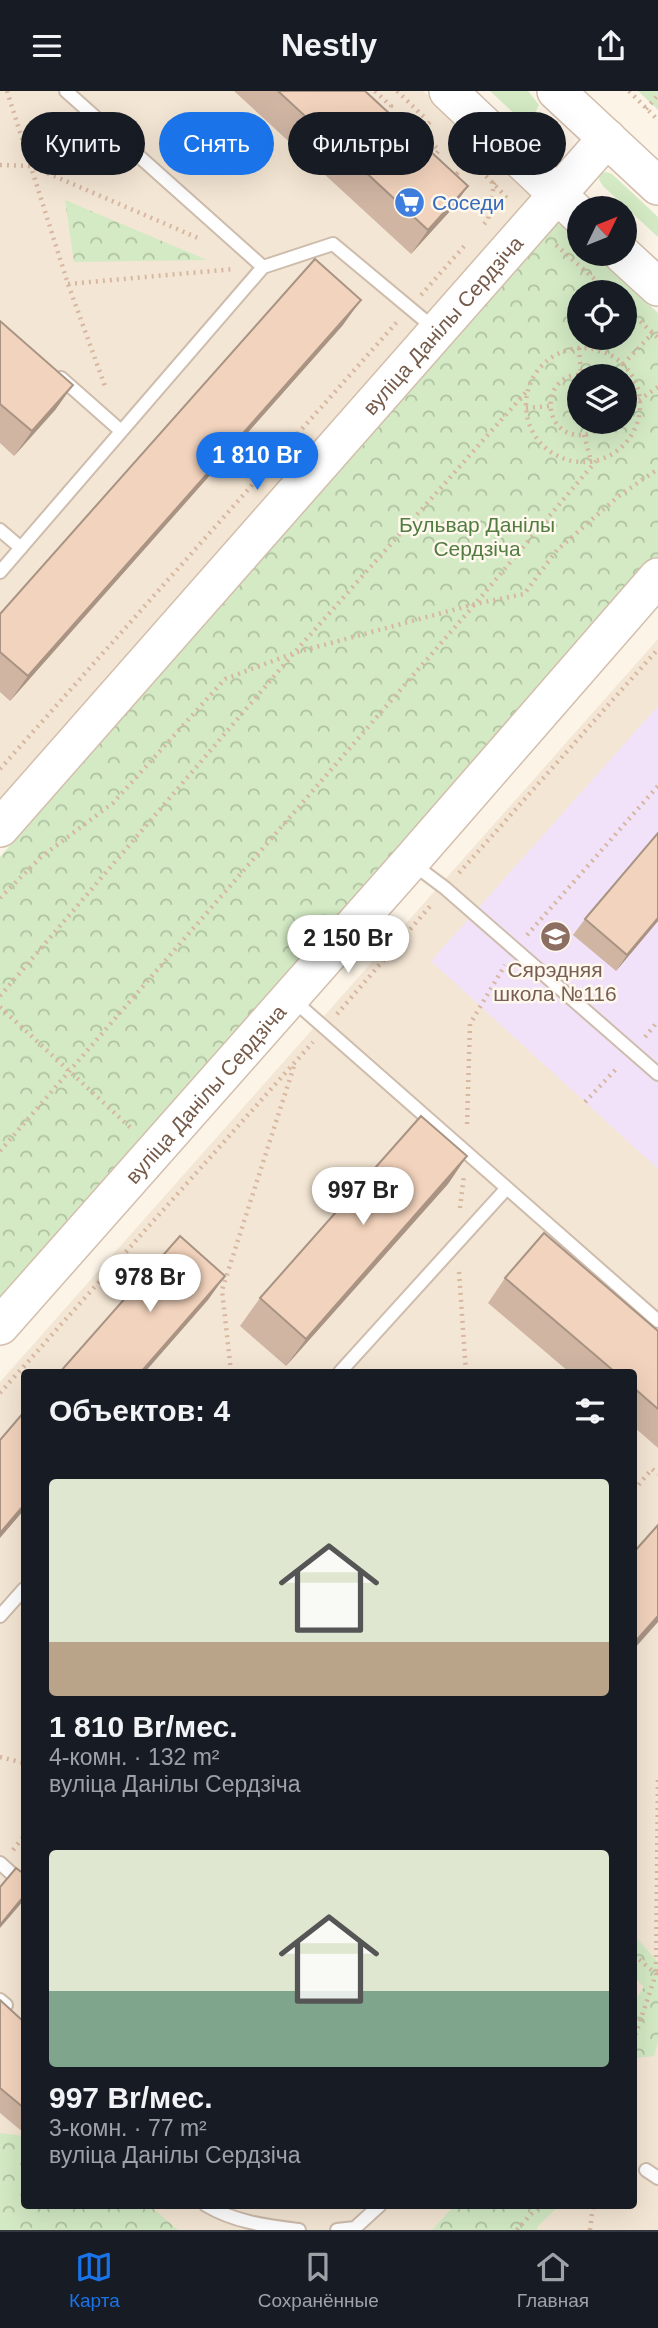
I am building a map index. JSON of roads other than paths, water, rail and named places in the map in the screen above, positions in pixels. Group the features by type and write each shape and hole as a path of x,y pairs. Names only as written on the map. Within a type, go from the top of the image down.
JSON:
{"street":[{"path":"556,91 658,186"},
{"path":"438,106 567,204"},
{"name":"вуліца Данілы Сердзіча","path":"573,196 607,138"},
{"name":"вуліца Данілы Сердзіча","path":"0,828 437,331 567,206"},
{"path":"635,266 658,287"},
{"name":"вуліца Данілы Сердзіча","path":"0,1326 656,584"}],"lane":[{"path":"66,91 263,267"},
{"path":"0,572 263,267 333,244 437,331"},
{"path":"50,369 121,431"},
{"path":"0,530 21,548"},
{"path":"410,862 445,888 658,1074"},
{"path":"289,997 658,1321"},
{"path":"343,1369 506,1189"},
{"path":"0,1616 21,1592"},
{"path":"0,1864 21,1882"},
{"path":"646,2170 658,2178"},
{"path":"212,2209 260,2225 299,2230"},
{"path":"355,2228 365,2209"},
{"path":"337,2230 355,2228 376,2209"}],"place":[{"name":"Соседи","path":"409,202"},
{"name":"Сярэдняя школа №116","path":"555,937"}],"park label":[{"name":"Бульвар Данілы Сердзіча","path":"477,536"}]}
